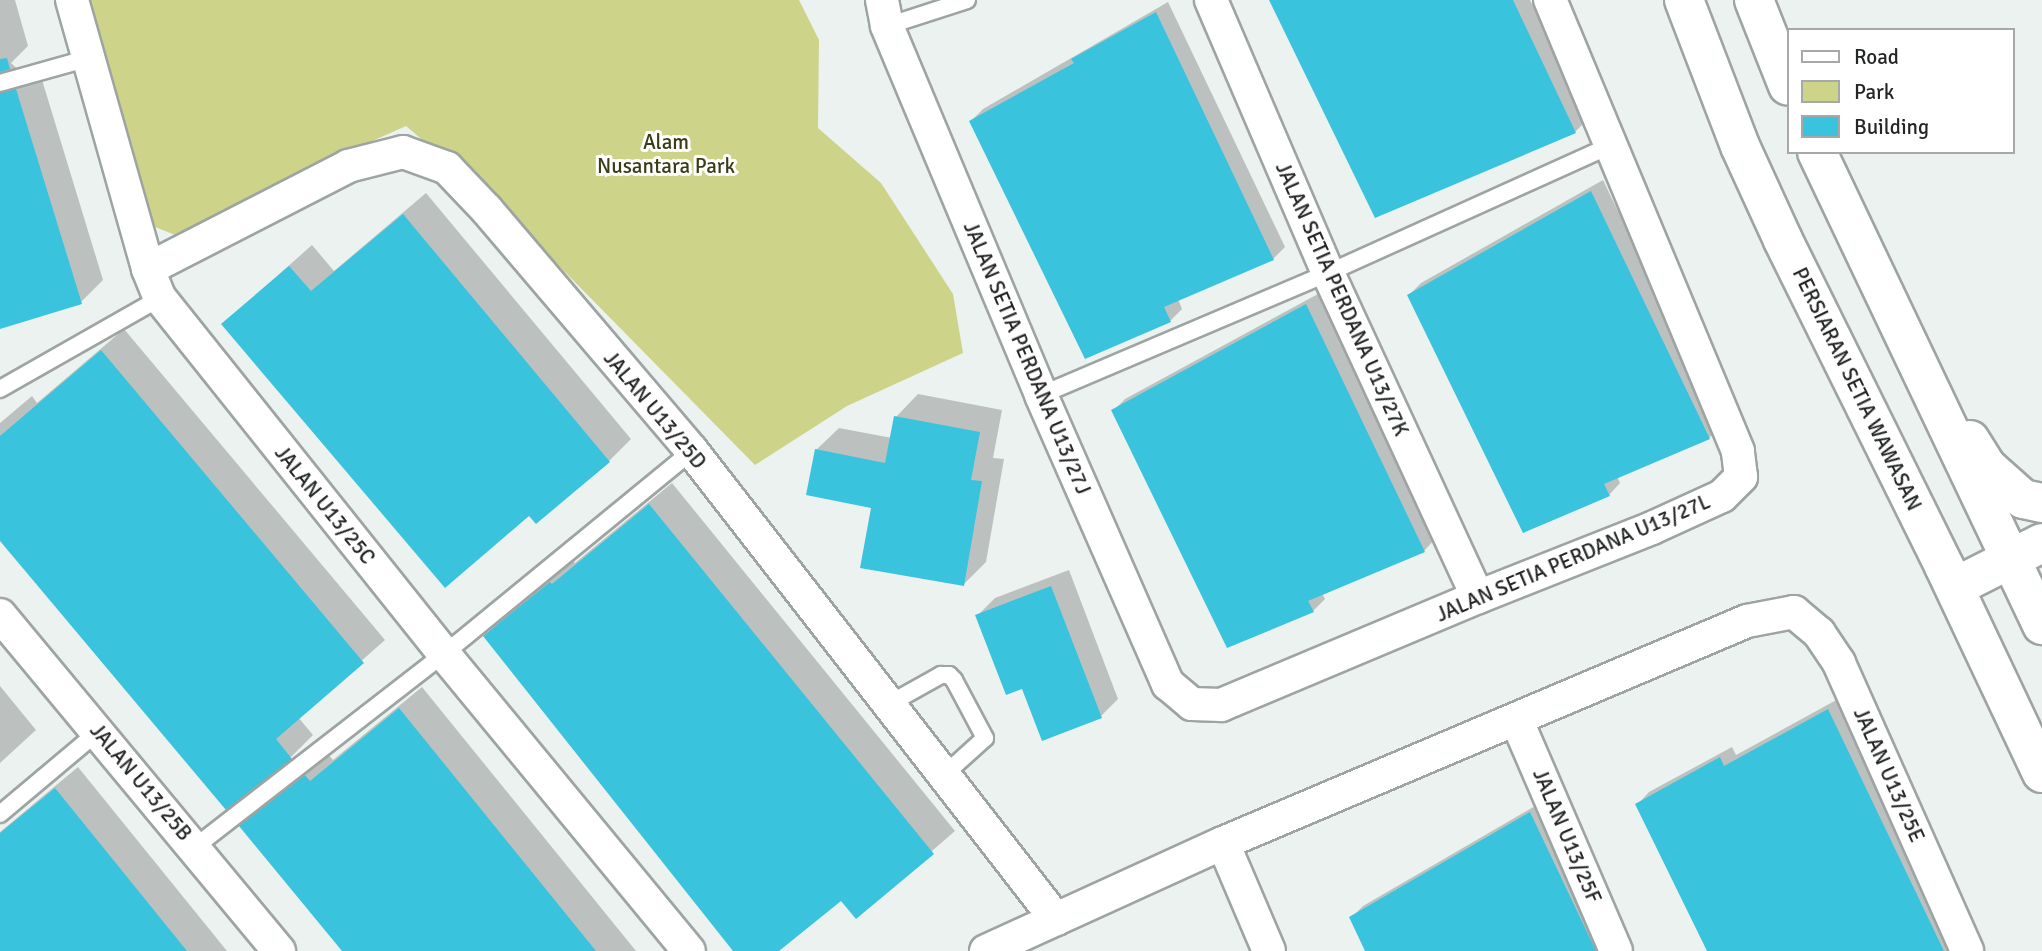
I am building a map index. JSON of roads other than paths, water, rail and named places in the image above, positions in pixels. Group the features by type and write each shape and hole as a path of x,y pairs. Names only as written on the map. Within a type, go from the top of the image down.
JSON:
{"street":[{"name":"JALAN U13/25C","path":"72,0 154,284 443,654 689,951"},
{"name":"JALAN SETIA PERDANA U13/27K","path":"1211,0 1328,272 1478,597"},
{"name":"JALAN SETIA PERDANA U13/27L","path":"1192,704 1221,705 1478,597 1652,528 1722,496 1741,477 1738,451 1550,0"},
{"name":"PERSIARAN SETIA WAWASAN","path":"1684,0 1740,146 1783,240 1955,587 2042,773"},
{"path":"1754,0 1786,81"},
{"name":"JALAN SETIA PERDANA U13/27J","path":"884,13 1041,395 1168,684 1192,704"},
{"name":"JALAN U13/25D","path":"154,284 348,166 403,152 447,168 487,210 691,451 1056,919"},
{"path":"1818,154 1911,347 2026,551 2038,610 1975,631"},
{"path":"1911,347 1987,467 2023,499 2042,503"},
{"path":"1955,587 2026,551"},
{"name":"JALAN U13/25E","path":"1517,721 1747,621 1794,612 1819,633 1839,663 1967,951"},
{"name":"JALAN U13/25B","path":"0,615 279,951"},
{"path":"986,951 1223,843 1517,721"},
{"name":"JALAN U13/25F","path":"1517,721 1616,951"},
{"path":"1223,843 1269,951"}],"lane":[{"path":"884,13 967,0"},
{"path":"0,83 89,58"},
{"path":"1041,395 1328,272 1611,145"},
{"path":"0,389 154,284"},
{"path":"195,847 443,654 691,451"},
{"path":"889,704 941,675 949,675 954,680 985,738 944,775"},
{"path":"0,814 99,731"}],"park label":[{"name":"Alam Nusantara Park","path":"666,154"}]}
